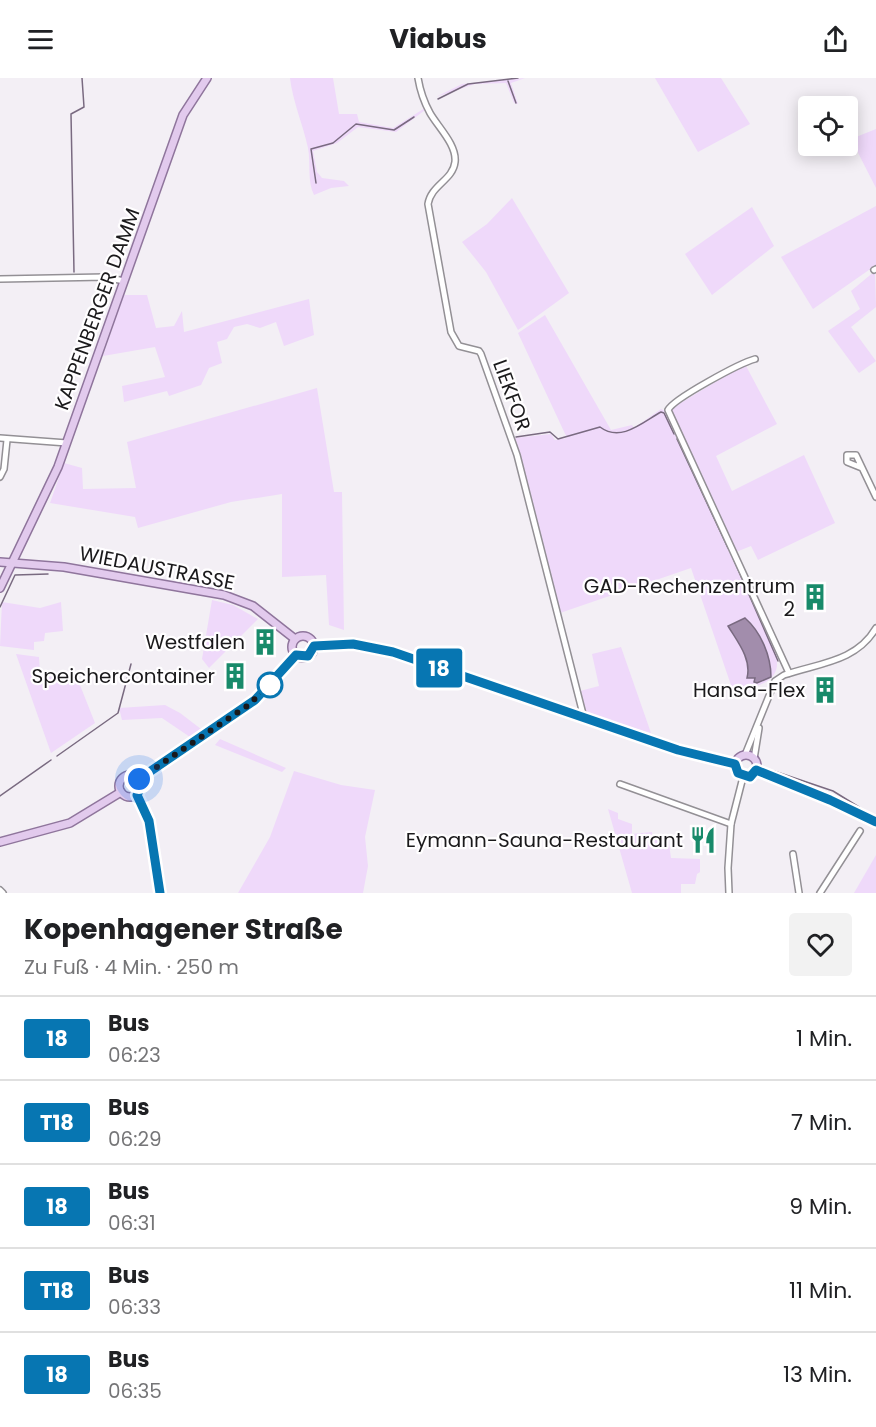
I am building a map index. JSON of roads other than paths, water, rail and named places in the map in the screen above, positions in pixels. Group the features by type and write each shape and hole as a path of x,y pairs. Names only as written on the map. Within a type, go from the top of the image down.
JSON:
{"main road":[{"name":"KAPPENBERGER DAMM","path":"11,563 48,491 67,443 183,115 207,78"},
{"name":"WIEDAUSTRASSE","path":"0,562 64,567 224,595 267,615 295,639"},
{"path":"0,588 11,563"},
{"path":"296,655 292,646 295,639 307,636 314,646"},
{"path":"314,646 353,644 393,652 700,757 735,764"},
{"path":"296,655 308,656 314,646"},
{"path":"139,779 255,700 296,655"},
{"path":"735,764 745,755 754,759 756,770"},
{"path":"735,764 738,773 743,777 750,777 756,770"},
{"path":"756,770 830,800 876,822"},
{"path":"132,775 139,779 141,787 137,795 130,797 122,792 120,785 123,778 132,775"},
{"path":"0,842 70,823 122,792"}],"street":[{"name":"LIEKFOR","path":"418,78 429,112 454,153 455,163 451,172 433,190 428,204 451,332 459,346 481,354 512,438 584,718"},
{"path":"0,279 105,277 124,281"},
{"path":"755,359 711,380 675,402 668,410 789,673"},
{"path":"0,438 67,443"},
{"path":"0,477 4,469 7,440"},
{"path":"862,468 876,497"},
{"path":"745,755 759,726 772,686 778,678 851,655 865,643 876,628"},
{"path":"754,759 759,726"},
{"path":"729,893 732,824 743,777"},
{"path":"620,784 732,824"},
{"path":"137,795 149,821 160,893"},
{"path":"820,893 860,831"},
{"path":"793,854 799,893"}],"waterway":[{"path":"74,272 71,114 84,107 82,78"},
{"path":"438,99 468,84 518,78"},
{"path":"508,81 516,103"},
{"path":"316,183 311,149 333,143 356,124 394,130 414,117"},
{"path":"516,437 550,432 558,439 600,427 616,433 624,432 661,412 664,413 674,434"},
{"path":"677,439 728,548"},
{"path":"733,558 778,661"},
{"path":"0,607 15,575 48,574"},
{"path":"57,756 118,713 131,664"},
{"path":"0,796 51,760"},
{"path":"774,771 833,791 859,807"}],"place":[{"name":"GAD-Rechenzentrum 2","path":"815,597"},
{"name":"Westfalen","path":"265,642"},
{"name":"Speichercontainer","path":"235,676"},
{"name":"Hansa-Flex","path":"825,690"},
{"name":"Eymann-Sauna-Restaurant","path":"703,840"}]}
